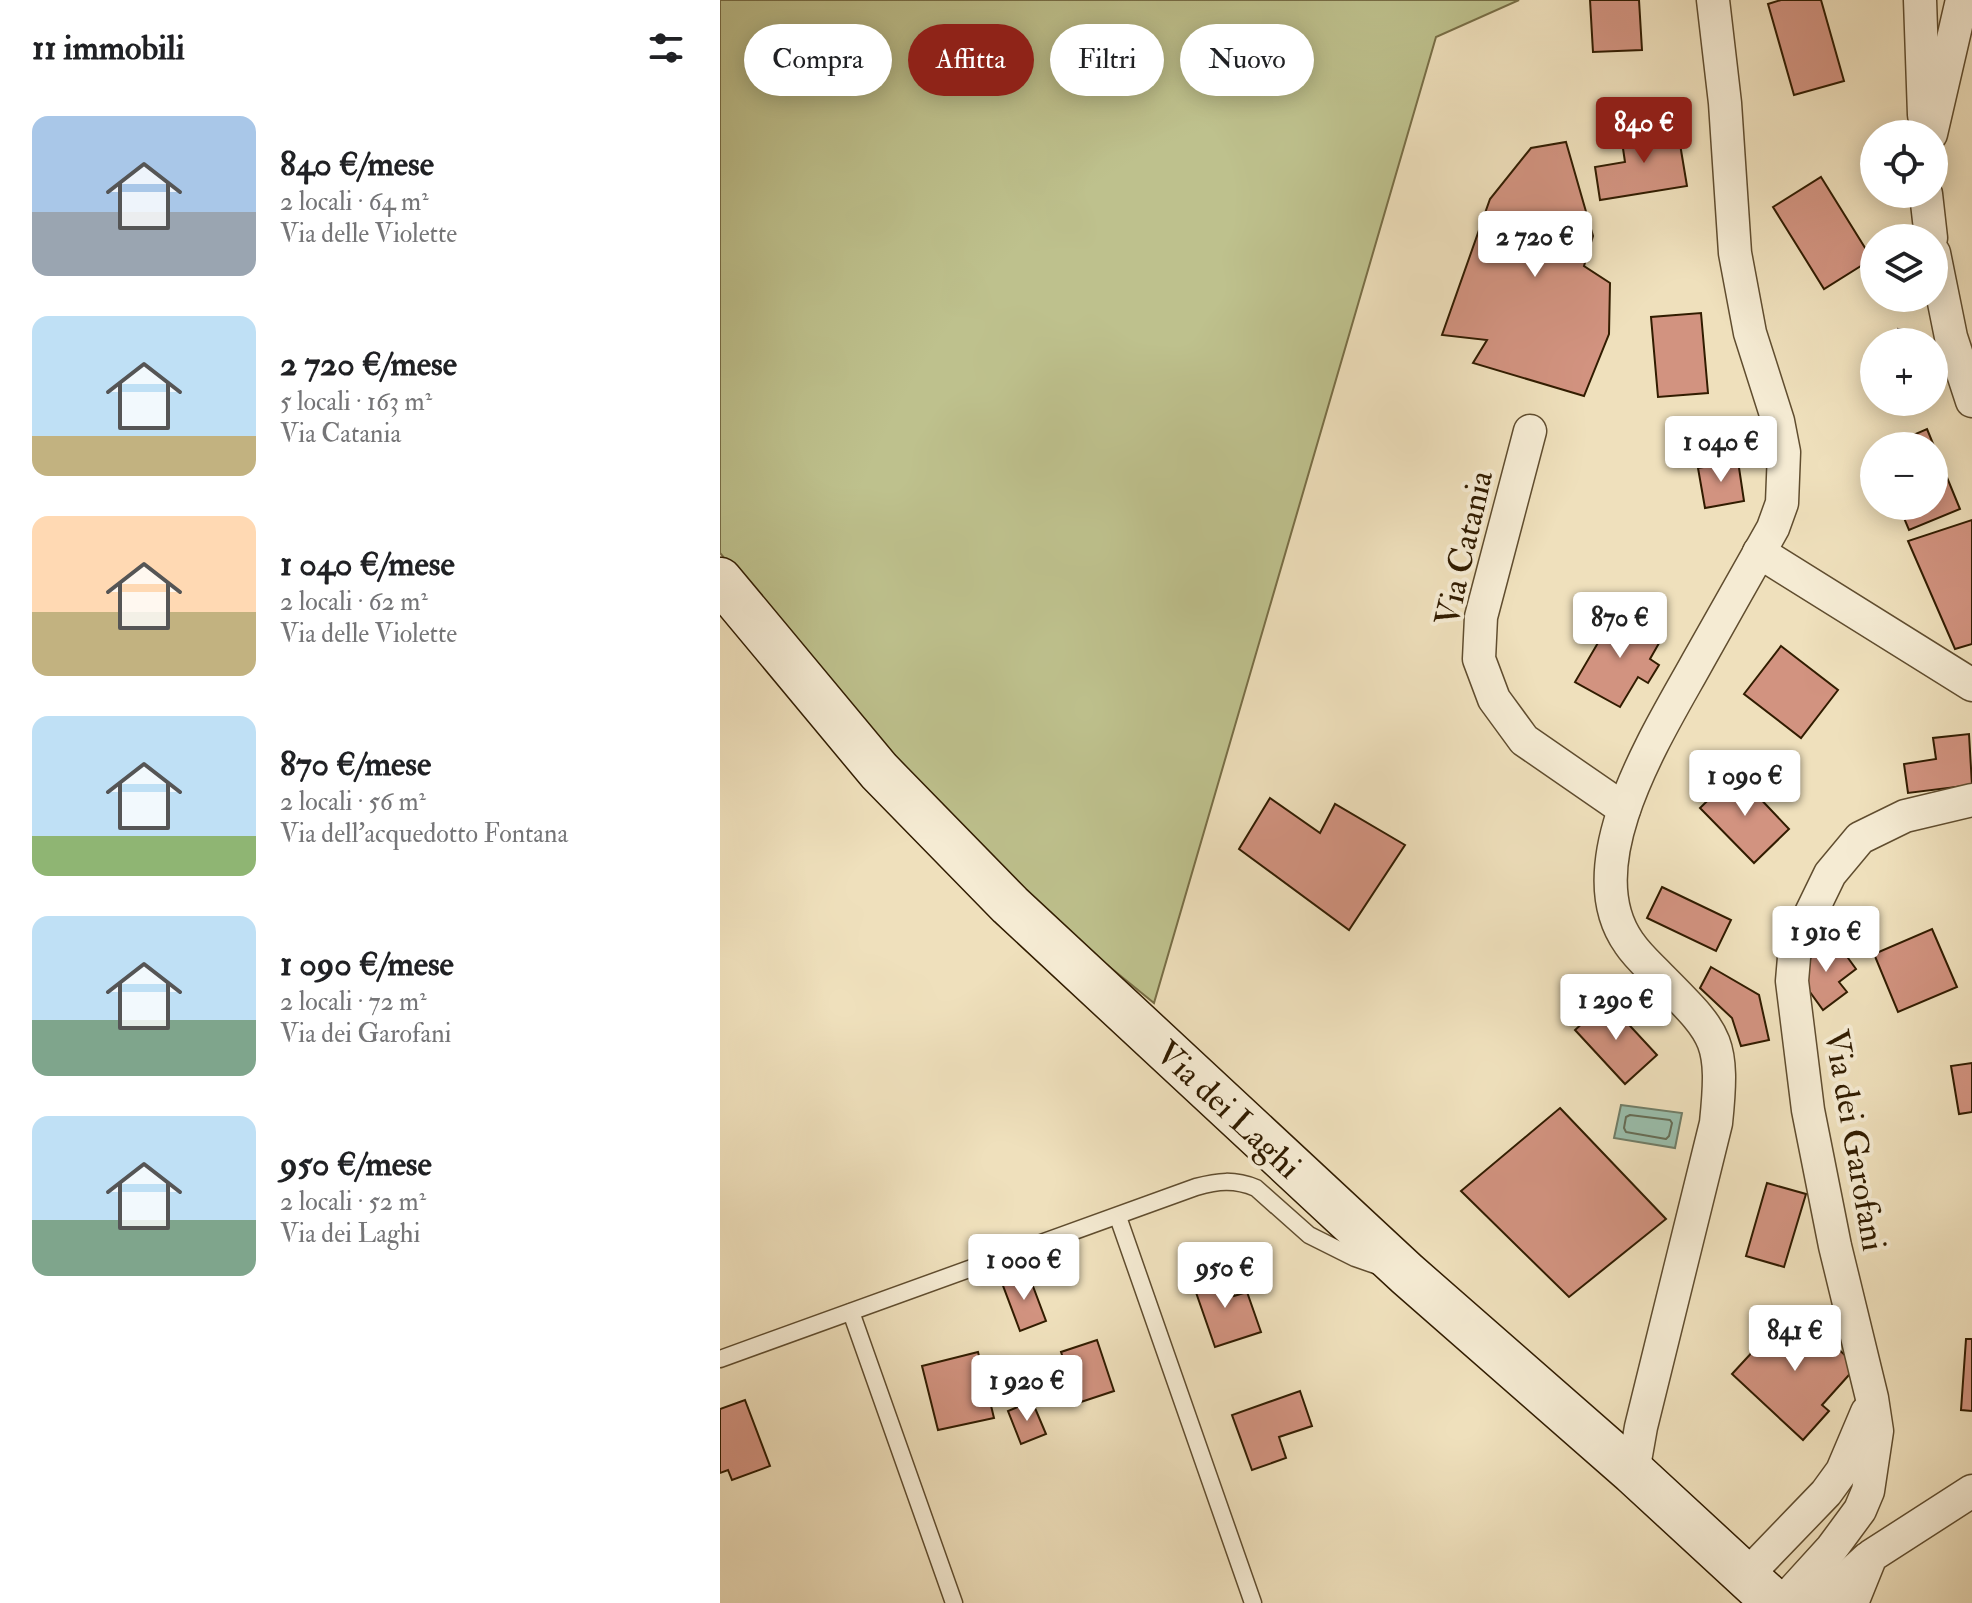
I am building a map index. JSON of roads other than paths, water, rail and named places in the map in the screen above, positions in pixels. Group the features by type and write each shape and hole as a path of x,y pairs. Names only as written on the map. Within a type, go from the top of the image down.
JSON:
{"main road":[{"name":"Via dei Laghi","path":"720,580 862,751 961,857 1407,1274 1633,1472 1760,1590"}],"street":[{"path":"1633,1472 1641,1427 1716,1123 1721,1073 1717,1048 1705,1023 1635,952 1616,918 1612,867 1617,832 1656,737 1773,528 1782,503 1784,452 1778,421 1750,333 1737,264 1725,103 1713,0"},
{"path":"1920,0 1924,120"},
{"path":"1934,120 1962,0"},
{"path":"1946,312 1972,401"},
{"name":"Via Catania","path":"1530,431 1481,617 1479,659 1494,699 1524,740 1624,809"},
{"path":"1759,552 1972,685"},
{"name":"Via dei Garofani","path":"1782,1603 1848,1529 1868,1491 1877,1431 1819,1170 1796,1023 1793,959 1799,935 1830,874 1860,838 1905,816 1972,800"},
{"path":"1760,1590 1842,1471 1872,1398"},
{"path":"1819,1603 1871,1556 1972,1491"},
{"path":"1852,1603 1871,1556"}],"lane":[{"path":"720,1359 1222,1181 1245,1184 1265,1195 1297,1226 1322,1243 1355,1258 1407,1274"},
{"path":"1118,1217 1253,1603"},
{"path":"851,1312 954,1603"}],"water":[{"path":"1621,1105 1682,1113 1675,1148 1614,1138"}]}
